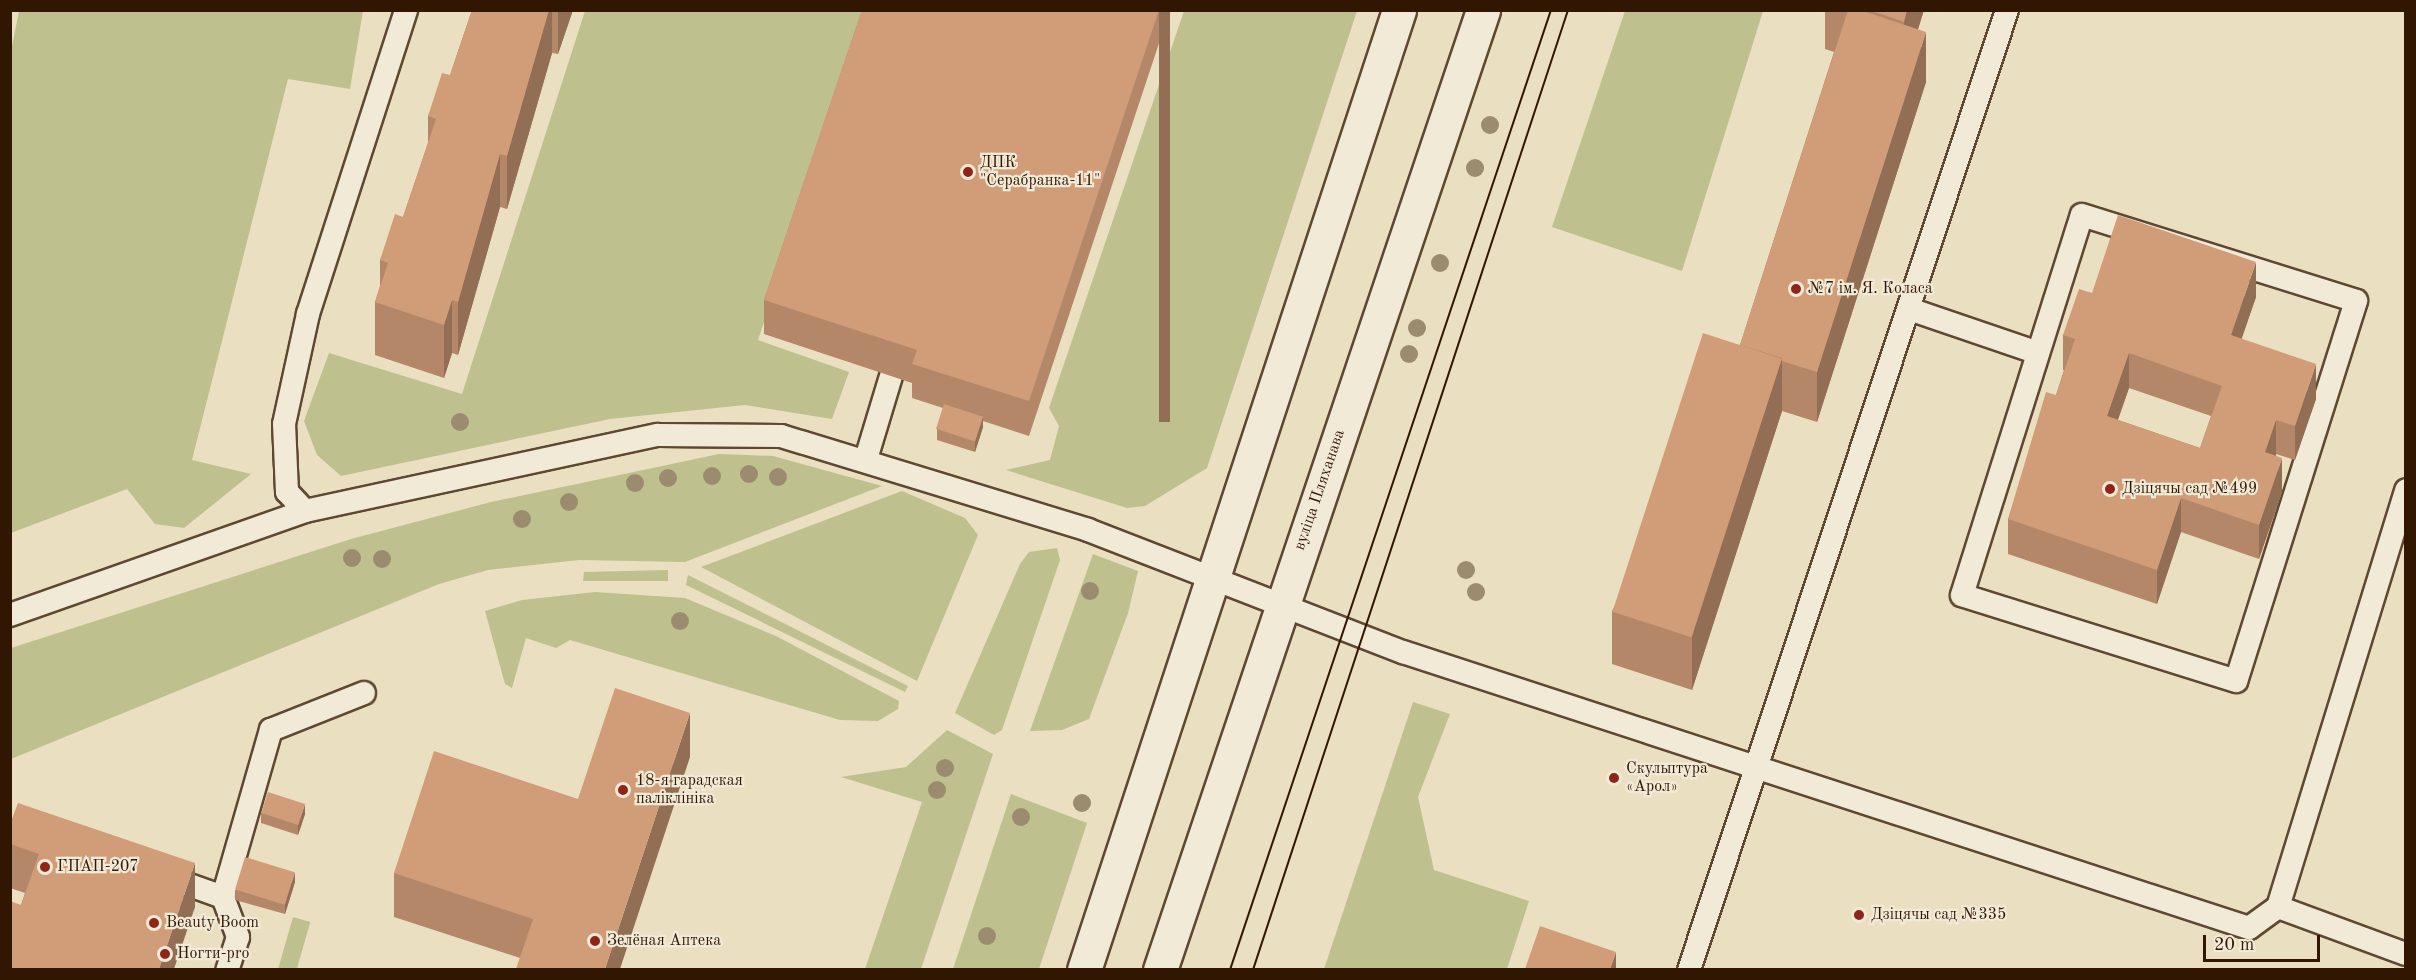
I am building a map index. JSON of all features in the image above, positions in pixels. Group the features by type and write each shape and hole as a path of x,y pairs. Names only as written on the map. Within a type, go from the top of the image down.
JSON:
{"main road":[{"path":"1084,969 1209,577 1399,10"},
{"name":"вуліца Пляханава","path":"1160,969 1483,10"}],"lane":[{"path":"305,511 287,492 284,424 308,314 406,10"},
{"path":"1689,969 1758,768 2007,10"},
{"path":"2082,215 2356,301 2236,681 1962,595 2038,353 2082,215"},
{"path":"1909,309 2038,353"},
{"path":"866,459 891,376"},
{"path":"10,615 305,511 658,435 781,436 866,459 1088,530 1414,655 2249,928 2278,907 2406,490"},
{"path":"227,969 238,936 223,897 272,730 364,693"},
{"path":"144,869 223,897"},
{"path":"2278,907 2406,954"}],"green space":[{"path":"19,11 363,11 350,89 288,79 192,460 251,474 184,528 155,524 127,489 11,533 10,56"},
{"path":"585,11 868,11 758,340 849,372 832,419 745,405 610,419 341,476 317,455 304,421 329,353 462,394"},
{"path":"1184,11 1357,11 1207,468 1145,506 1127,508 1006,470 1050,460 1059,426 1049,408"},
{"path":"1625,11 1763,11 1682,271 1552,227"},
{"path":"719,454 773,456 882,486 685,562 579,560 488,570 439,584 11,759 11,648 351,539 491,502"},
{"path":"902,491 965,518 978,535 917,681 701,567"},
{"path":"1057,548 1060,560 1002,730 994,735 955,713 1020,564 1029,552"},
{"path":"1093,554 1138,571 1128,613 1089,719 1062,730 1030,731"},
{"path":"668,570 668,581 583,581 584,572"},
{"path":"688,575 908,686 905,692 686,585"},
{"path":"595,592 685,598 776,636 899,701 898,709 878,721 840,720 570,640 556,648 526,638 512,688 505,684 485,611 522,600"},
{"path":"1413,702 1450,714 1418,797 1434,870 1529,901 1507,969 1324,969"},
{"path":"947,730 993,754 921,969 865,969 922,802 841,777 906,767"},
{"path":"1011,794 1087,823 1039,969 953,969"},
{"path":"293,917 310,922 297,970 278,969"}],"building":[{"path":"472,10 549,10 507,156 500,154 458,302 452,300 444,325 375,302 388,263 380,260 395,214 403,217 436,119 428,116 442,73 450,75"},
{"name":"ДПК \"Серабранка-11\"","path":"862,10 1159,10 1029,401 912,364 917,350 764,300"},
{"path":"1848,10 1860,10 1926,32 1817,372 1740,345"},
{"path":"1869,10 1907,10 1904,22"},
{"path":"2118,215 2256,262 2231,335 2316,364 2295,426 2276,420 2265,452 2282,458 2259,525 2181,498 2157,570 2008,519 2046,392 2056,395 2075,339 2063,335 2079,289 2092,293","holes":["2129,353 2222,386 2200,448 2107,416"]},
{"path":"1703,333 1782,359 1691,637 1612,612"},
{"path":"944,404 983,417 975,441 936,429"},
{"name":"18-я гарадская паліклініка","path":"615,688 690,713 605,969 516,969 533,919 394,873 434,751 578,799"},
{"path":"268,792 305,804 298,825 261,813"},
{"path":"18,803 195,863 159,969 10,969 10,901 21,905 39,854 10,844 10,824"},
{"path":"245,857 295,872 285,905 235,890"},
{"path":"1540,926 1616,952 1610,969 1525,969"}],"tram line":[{"path":"1230,970 1551,10"},
{"path":"1253,970 1568,10"}],"place":[{"name":"ДПК \"Серабранка-11\"","path":"968,172"},
{"name":"№7 ім. Я. Коласа","path":"1796,289"},
{"name":"Дзіцячы сад №499","path":"2110,489"},
{"name":"Скульптура «Арол»","path":"1614,778"},
{"name":"18-я гарадская паліклініка","path":"623,790"},
{"name":"ГПАП-207","path":"45,867"},
{"name":"Дзіцячы сад №335","path":"1859,915"},
{"name":"Beauty Boom","path":"154,923"},
{"name":"Зелёная Аптека","path":"595,941"},
{"name":"Ногти-pro","path":"165,954"}]}
